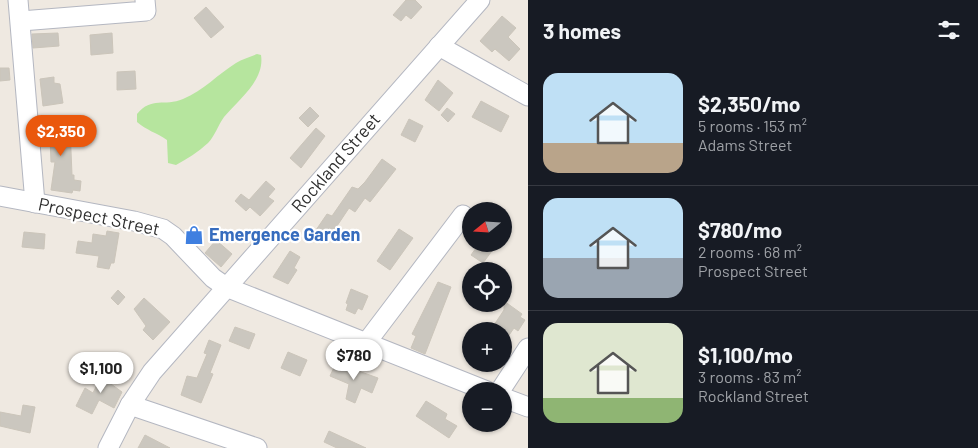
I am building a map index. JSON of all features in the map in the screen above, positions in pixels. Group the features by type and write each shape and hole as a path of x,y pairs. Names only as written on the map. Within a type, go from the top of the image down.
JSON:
{"street":[{"path":"18,0 35,203"},
{"name":"Rockland Street","path":"108,448 130,405 152,372 476,2"},
{"path":"21,21 145,5"},
{"path":"439,46 528,96"},
{"name":"Prospect Street","path":"0,196 134,221 163,229 173,236 213,278 226,287 464,382"},
{"path":"366,343 462,216"},
{"path":"506,382 528,348"},
{"path":"512,401 528,407"},
{"path":"130,405 257,448"}],"green space":[{"path":"257,54 261,55 261,64 255,81 224,117 210,140 176,165 168,163 167,140 137,122 137,114 153,103 176,101 190,96 236,63"}],"building":[{"path":"406,0 415,0 422,7 411,19 406,15 401,21 393,15"},
{"path":"206,7 224,27 211,38 194,18"},
{"path":"502,16 516,28 508,37 520,49 509,61 495,49 492,52 480,41"},
{"path":"58,33 59,46 33,48 32,34"},
{"path":"112,33 113,53 91,55 90,35"},
{"path":"0,68 9,68 10,80 0,81"},
{"path":"135,71 136,89 117,90 117,72"},
{"path":"54,77 54,83 60,84 63,103 43,106 40,79"},
{"path":"438,80 453,93 439,111 425,100"},
{"path":"481,101 509,116 501,132 472,117"},
{"path":"310,107 319,116 308,127 299,118"},
{"path":"447,108 455,114 448,122 441,115"},
{"path":"409,119 423,126 415,142 401,135"},
{"path":"65,122 66,128 70,127 72,175 74,175 74,180 81,181 80,191 73,190 72,193 51,190 55,162 51,162 50,138 41,139 40,129 44,129 43,124"},
{"path":"316,128 325,136 301,168 290,158"},
{"path":"382,159 396,169 370,202 365,198 355,212 349,208 329,238 316,230 327,214 332,216 352,187 358,189 365,182"},
{"path":"266,181 275,189 268,197 274,201 260,216 250,207 246,211 235,201 241,194 249,200"},
{"path":"399,229 413,238 390,270 377,261"},
{"path":"107,231 119,233 114,263 111,263 109,269 97,267 99,256 76,253 78,241 92,243 93,234 106,236"},
{"path":"24,232 45,234 44,249 22,247"},
{"path":"216,240 232,254 221,267 205,253"},
{"path":"290,251 300,257 294,268 297,270 288,284 273,277"},
{"path":"473,252 491,252 484,262 471,255"},
{"path":"438,282 451,287 425,354 411,348 416,336 412,334"},
{"path":"351,289 368,296 362,310 358,308 355,314 346,310 348,304 346,303"},
{"path":"118,290 125,297 118,305 111,298"},
{"path":"144,298 170,322 153,340 143,330 146,326 134,309"},
{"path":"512,307 522,314 520,317 525,320 518,331 514,328 512,331 512,322 496,322 503,312 512,312"},
{"path":"235,327 255,334 249,349 229,341"},
{"path":"209,340 221,345 210,373 213,374 201,403 181,395 187,376 197,378 207,354 204,353"},
{"path":"288,352 307,360 300,376 281,368"},
{"path":"336,363 378,378 372,393 361,388 355,403 346,399 349,384 330,376"},
{"path":"105,368 116,374 111,384 122,392 114,408 99,400 92,414 76,406 85,388 93,393"},
{"path":"426,401 447,414 445,419 457,426 449,438 416,416"},
{"path":"23,405 35,407 30,433 0,426 0,412 21,416"},
{"path":"329,431 366,448 337,448 324,442"},
{"path":"145,435 170,448 138,448"}],"place":[{"name":"Emergence Garden","path":"194,235"}]}
